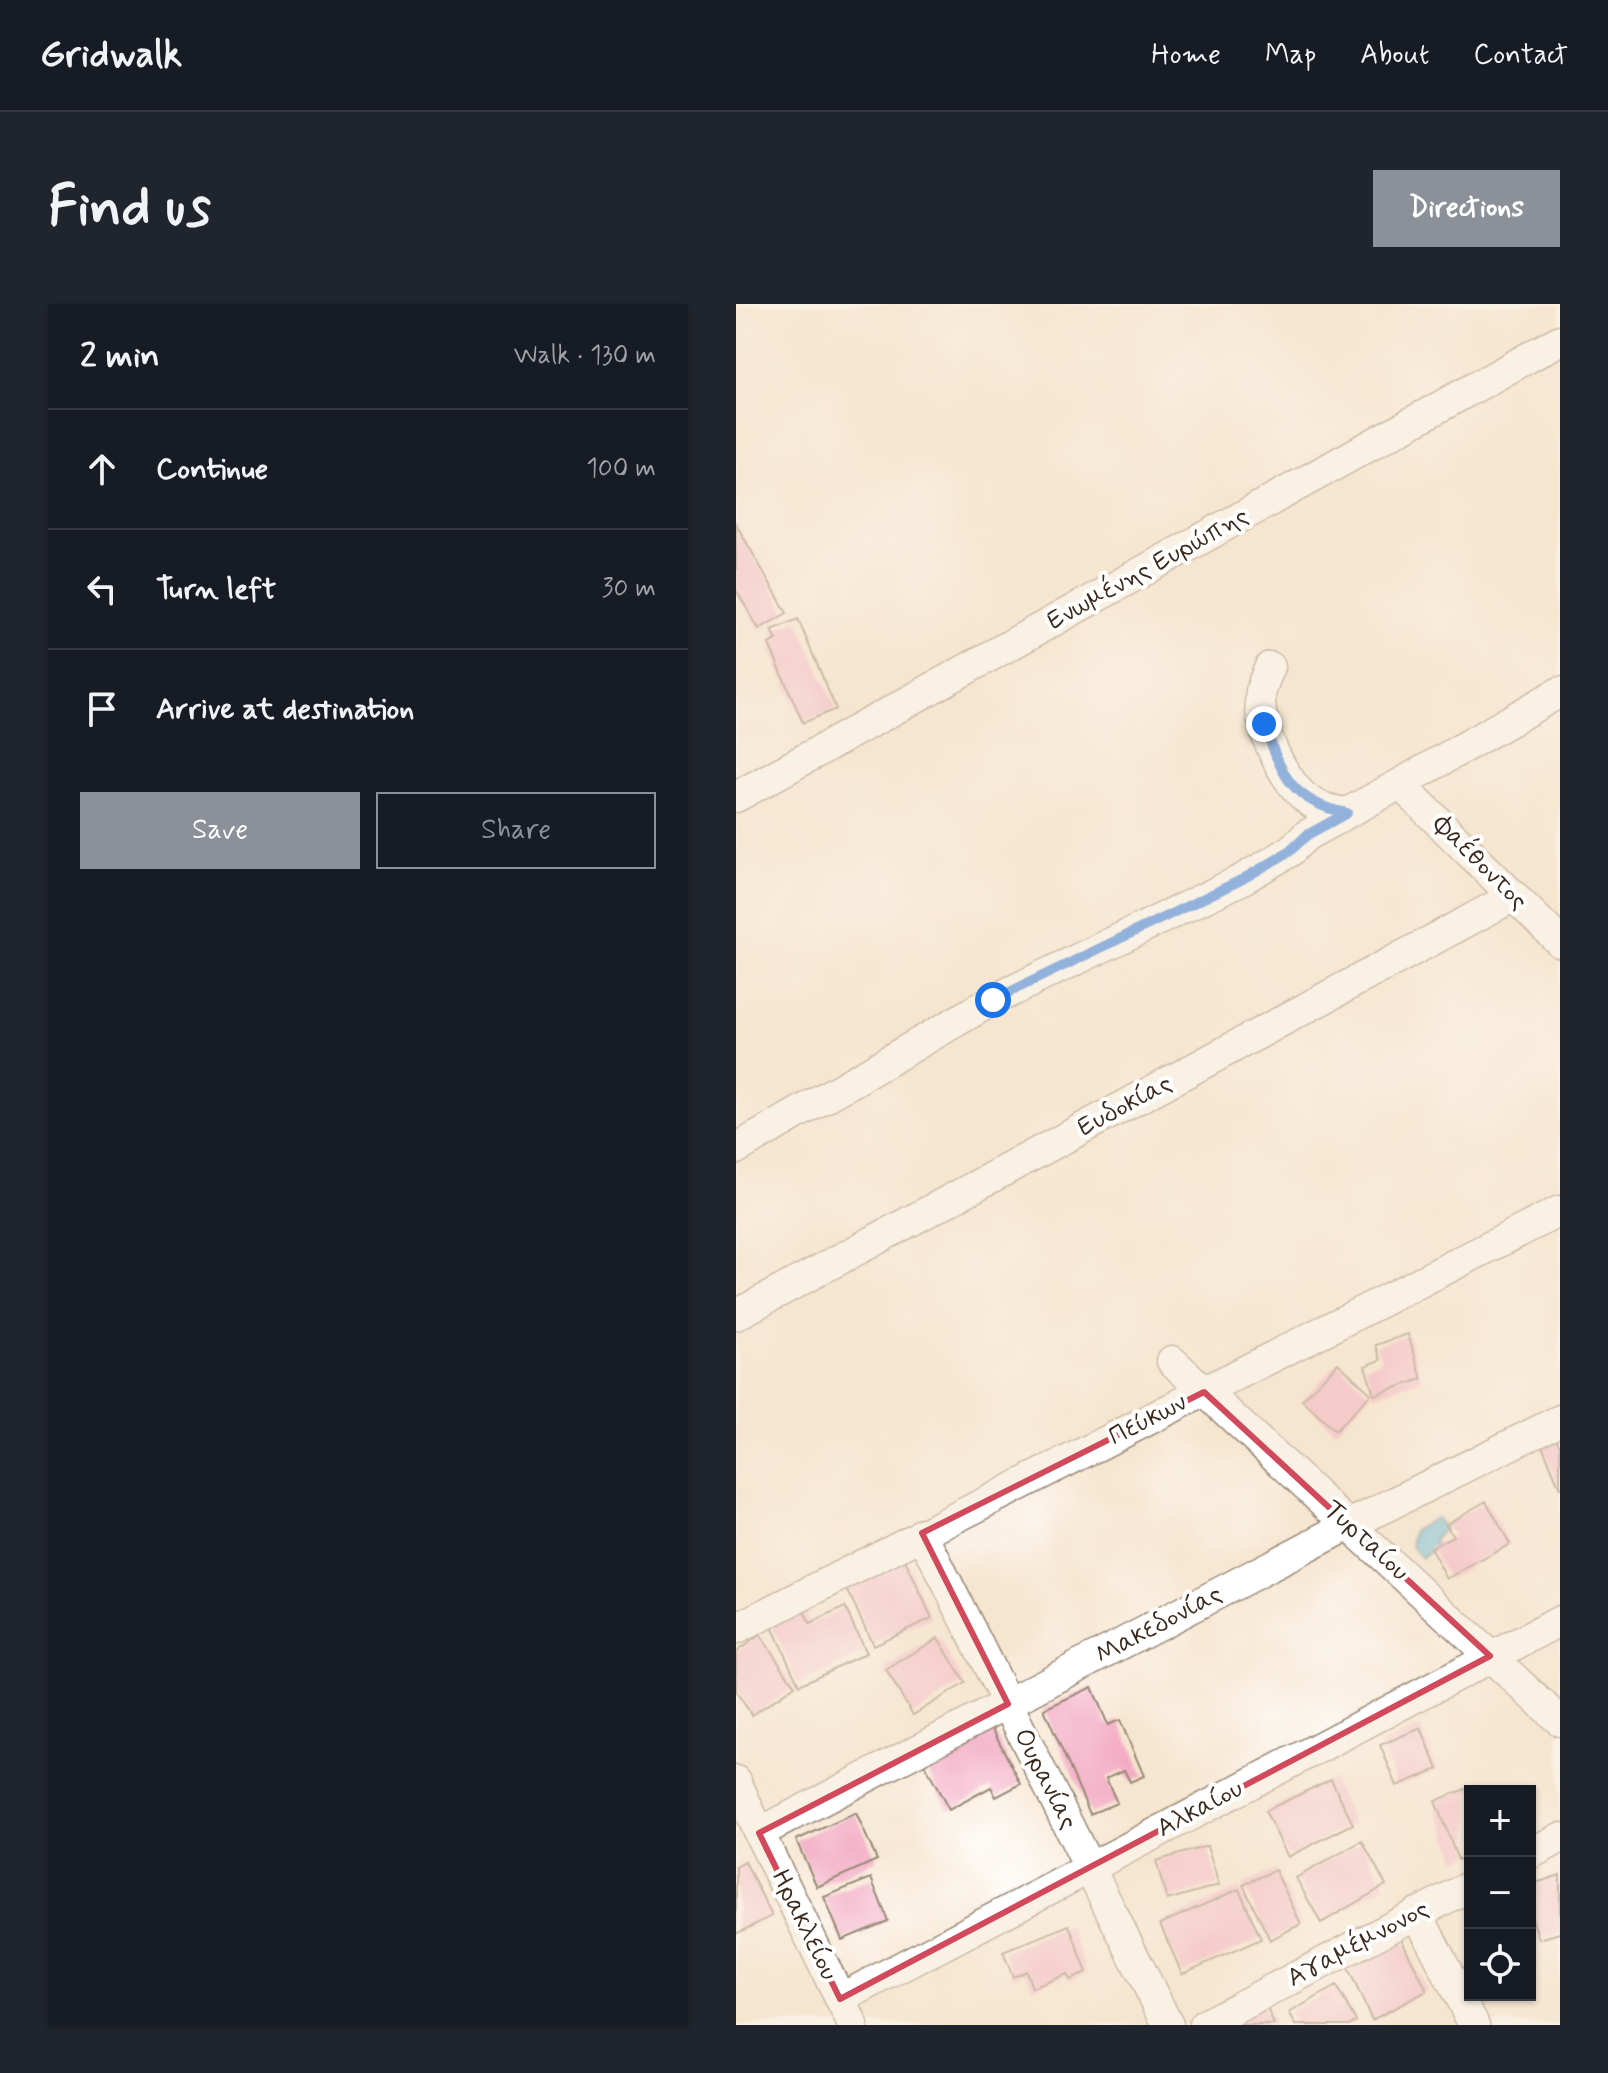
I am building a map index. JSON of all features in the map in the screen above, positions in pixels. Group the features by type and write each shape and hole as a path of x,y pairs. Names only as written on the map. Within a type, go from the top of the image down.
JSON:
{"street":[{"name":"Ενωμένης Ευρώπης","path":"736,797 1560,340"},
{"path":"1270,667 1261,692 1261,706 1274,753 1296,790 1326,809 1347,813"},
{"path":"736,1149 993,1000 1241,880 1289,852 1307,835 1560,692"},
{"name":"Φαέθοντος","path":"1400,784 1560,942"},
{"name":"Ευδοκίας","path":"736,1315 1514,896"},
{"name":"Πεύκων","path":"736,1629 1560,1211"},
{"name":"Τυρταίου","path":"1172,1361 1560,1721"},
{"name":"Μακεδονίας","path":"759,1833 1349,1525 1560,1420"},
{"name":"Ουρανίας","path":"922,1533 1168,2025"},
{"name":"Αλκαίου","path":"847,2012 1090,1867 1560,1621"},
{"name":"Ηρακλείου","path":"736,1781 847,2012"},
{"path":"1536,1851 1560,1838"},
{"name":"Αγαμέμνονος","path":"1204,2025 1464,1889"},
{"path":"1417,1913 1474,2025"}],"highlighted area":[{"path":"1204,1392 1490,1656 840,1999 759,1833 1008,1704 922,1533"}],"water":[{"path":"1435,1518 1444,1529 1434,1539 1434,1548 1421,1558 1411,1547 1414,1530"}],"building":[{"path":"736,524 787,613 759,629 736,590"},
{"path":"798,619 836,709 803,723 769,644 777,640 772,630"},
{"path":"1408,1334 1422,1379 1374,1395 1365,1366 1381,1360 1376,1345"},
{"path":"1338,1363 1371,1394 1335,1431 1302,1400"},
{"path":"1557,1439 1560,1447 1560,1489 1542,1445"},
{"path":"1486,1501 1510,1544 1447,1579 1430,1548 1453,1536 1446,1524"},
{"path":"905,1560 932,1618 873,1645 846,1587"},
{"path":"800,1603 810,1624 845,1607 866,1653 799,1685 768,1618"},
{"path":"760,1635 795,1686 752,1715 736,1692 736,1652"},
{"path":"938,1638 965,1683 913,1715 886,1670"},
{"path":"1092,1687 1108,1725 1120,1720 1144,1776 1130,1782 1124,1770 1106,1778 1117,1803 1090,1814 1044,1709"},
{"path":"989,1722 1021,1784 996,1797 991,1787 949,1810 921,1758"},
{"path":"1421,1728 1438,1769 1397,1786 1380,1745"},
{"path":"1331,1779 1353,1824 1288,1857 1265,1811"},
{"path":"1464,1789 1464,1858 1458,1860 1435,1801"},
{"path":"856,1813 877,1860 817,1887 796,1840"},
{"path":"1362,1841 1386,1885 1321,1923 1296,1878"},
{"path":"1207,1846 1219,1885 1167,1900 1156,1861"},
{"path":"745,1862 772,1916 736,1934 736,1867"},
{"path":"1275,1870 1301,1924 1270,1940 1243,1885"},
{"path":"1560,1875 1560,1933 1539,1939 1536,1930 1536,1883"},
{"path":"871,1878 888,1921 842,1940 824,1897"},
{"path":"1239,1889 1261,1939 1182,1974 1160,1924"},
{"path":"1069,1925 1087,1973 1070,1980 1067,1974 1032,1988 1026,1971 1013,1977 1003,1952"},
{"path":"1401,1938 1427,1991 1372,2020 1347,1966"},
{"path":"1336,1986 1356,2021 1349,2025 1296,2025 1289,2013"},
{"path":"1266,2005 1274,2025 1217,2025"}],"route":[{"path":"993,1000 1241,880 1289,852 1307,835 1347,813 1326,809 1296,790 1274,753 1264,724"}]}
